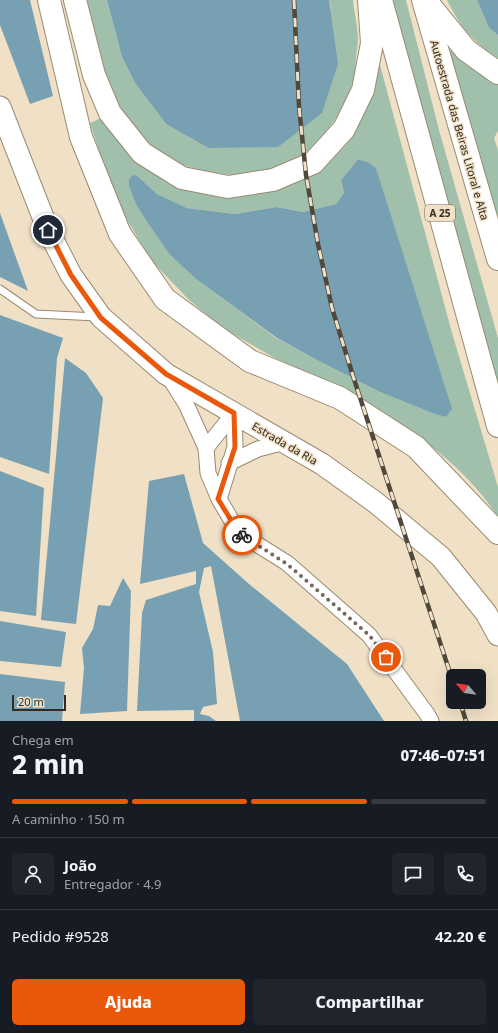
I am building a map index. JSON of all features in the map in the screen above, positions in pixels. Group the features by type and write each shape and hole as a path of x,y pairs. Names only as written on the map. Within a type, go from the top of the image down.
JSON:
{"highway":[{"path":"49,0 81,137 120,234 165,299 250,361 340,398 416,446 498,532"},
{"path":"75,0 94,75 110,112 142,153 182,178 228,187 273,180 313,163 344,129 363,90 372,42 369,0"},
{"name":"A 25","path":"381,0 498,426"},
{"path":"424,0 466,50 498,73"},
{"name":"Autoestrada das Beiras Litoral e Alta","path":"424,0 498,259"}],"street":[{"name":"Estrada da Ria","path":"0,107 48,230 71,275 101,318 166,374 322,464 375,502 441,557 486,613 498,635"},
{"path":"166,374 186,404 206,448 208,473 218,499 239,533 287,564 369,635 431,721"},
{"path":"206,448 234,413"},
{"path":"218,499 235,447 234,413"},
{"path":"229,463 258,449 285,442"}],"lane":[{"path":"0,289 36,314 101,318"}],"green space":[{"path":"87,0 107,0 122,57 135,83 166,124 208,148 331,9 329,0 353,0 358,39 354,78 340,112 326,132 310,149 287,165 272,170 240,175 208,172 192,168 173,161 161,153 136,129 125,114 104,68"},
{"path":"393,0 406,0 439,130 498,338 498,384 461,255"},
{"path":"447,0 477,0 489,28 498,35 498,58 474,40 462,26"},
{"path":"450,51 452,51 475,71 498,84 498,131 494,138 498,150 498,232 456,77"},
{"path":"378,64 380,65 452,333 498,487 498,517 459,470 412,432 378,410 273,357 233,334 213,320 188,299 151,260 124,215 108,179 90,123 101,118 136,160 154,174 169,182 242,195 354,131 366,109","holes":["358,159 370,163 376,168 446,417 437,415 380,392 276,338 196,279 170,255 136,176 157,194 187,208 235,214 277,207 303,212 336,204 344,193 341,180"]}],"water":[{"path":"0,0 30,0 53,96 30,104 0,25"},
{"path":"107,0 329,0 338,64 322,113 278,147 208,148 166,124 135,83 122,57"},
{"path":"477,0 498,0 498,35 489,28"},
{"path":"358,159 370,163 376,168 452,409 446,417 437,415 380,392 315,359 277,338 196,279 170,255 136,204 129,186 129,179 133,175 137,176 157,194 187,208 235,214 277,207 303,212 336,204 344,193 341,180"},
{"path":"0,213 28,291 0,277"},
{"path":"0,315 63,338 57,358 49,474 0,457"},
{"path":"65,358 86,373 103,398 76,624 41,620"},
{"path":"0,471 44,488 36,616 0,611"},
{"path":"184,474 203,543 249,584 347,664 384,721 240,721 211,566 204,568 199,592 213,652 217,704 203,707 200,714 209,716 216,721 194,721 194,710 137,711 142,613 146,600 196,584 196,571 140,584 149,481"},
{"path":"123,578 131,591 127,711 80,714 84,668 82,648 93,629 98,605 110,606"},
{"path":"0,621 66,632 61,667 0,661"},
{"path":"0,674 65,682 62,721 0,721"}],"railway":[{"path":"294,0 299,106 306,175 318,244 332,308 449,669"},
{"path":"462,709 466,721"}],"way so far":[{"path":"242,535 287,564 369,635 386,657"}],"route":[{"path":"48,230 71,275 101,318 166,374 234,413 235,447 218,499 239,533 242,535"}]}
